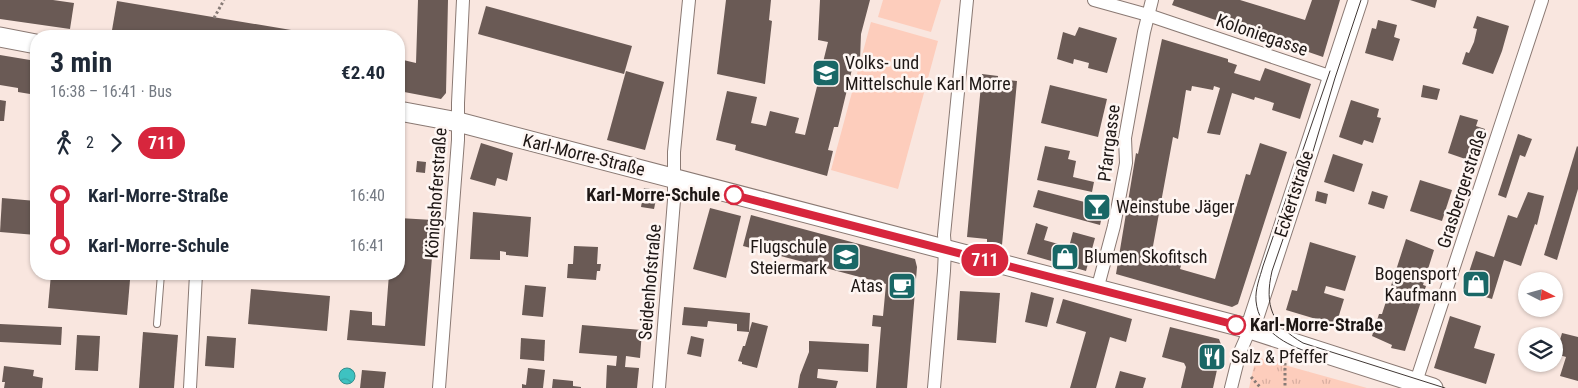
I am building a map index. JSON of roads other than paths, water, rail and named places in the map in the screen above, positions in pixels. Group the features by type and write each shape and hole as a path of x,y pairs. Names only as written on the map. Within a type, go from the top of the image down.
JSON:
{"main road":[{"name":"Eckertstraße","path":"1250,329 1358,0"},
{"path":"0,37 30,43"},
{"name":"Karl-Morre-Straße","path":"405,112 458,122 1250,329 1421,386"}],"street":[{"name":"Königshoferstraße","path":"439,388 458,140 463,0"},
{"name":"Seidenhofstraße","path":"659,388 674,200 674,152 689,0"},
{"path":"934,388 945,249 944,235 967,0"},
{"name":"Koloniegasse","path":"1094,0 1148,15 1332,77"},
{"name":"Pfarrgasse","path":"1096,290 1114,226 1126,163 1125,138 1152,0"},
{"name":"Grasbergerstraße","path":"1421,386 1542,0"},
{"path":"190,388 196,280"},
{"name":"Eckertstraße","path":"1232,388 1240,352 1250,329"}],"lane":[{"path":"157,324 161,280"}],"water":[{"path":"344,368 350,368 355,373 353,382 344,384 339,379 339,373"}],"tram line":[{"path":"1361,0 1311,158 1272,271 1269,294 1270,304 1277,322 1303,343 1445,388"},
{"path":"1311,353 1283,341 1268,329 1258,312 1256,297 1263,266 1330,71"}],"place":[{"name":"Volks- und Mittelschule Karl Morre","path":"826,73"},
{"name":"Karl-Morre-Schule","path":"734,195"},
{"name":"Weinstube Jäger","path":"1097,207"},
{"name":"Flugschule Steiermark","path":"846,257"},
{"name":"Blumen Skofitsch","path":"1065,257"},
{"name":"Bogensport Kaufmann","path":"1476,284"},
{"name":"Atas","path":"902,286"},
{"name":"Karl-Morre-Straße","path":"1236,325"},
{"name":"Salz & Pfeffer","path":"1212,357"}]}
